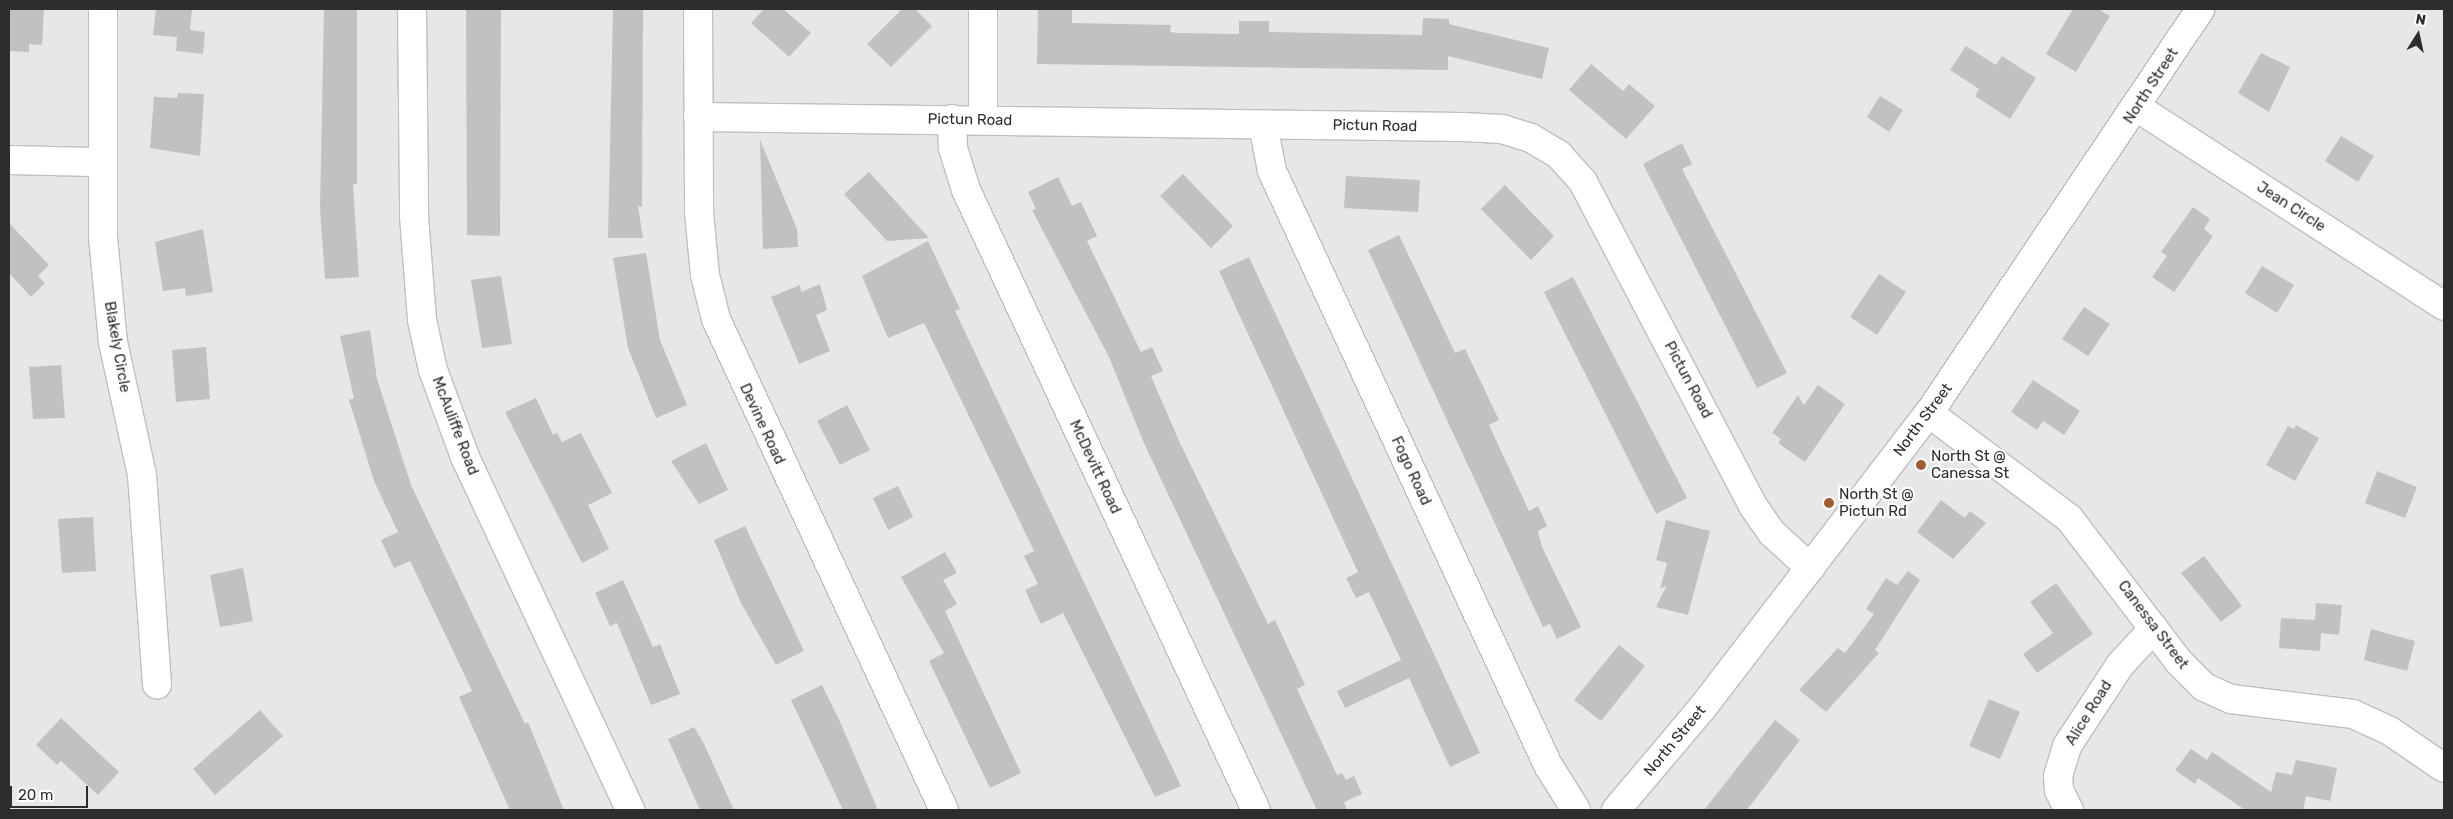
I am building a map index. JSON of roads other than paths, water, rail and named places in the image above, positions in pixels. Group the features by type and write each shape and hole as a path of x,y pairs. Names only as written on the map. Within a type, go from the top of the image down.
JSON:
{"street":[{"name":"Blakely Circle","path":"104,9 100,162 110,324 142,475 158,684"},
{"name":"McAuliffe Road","path":"412,9 414,216 422,320 433,370 465,457 630,810"},
{"name":"Devine Road","path":"698,9 698,117 702,253 723,339 944,810"},
{"path":"983,9 983,120"},
{"name":"North Street","path":"1624,808 1930,413 2138,108 2200,9"},
{"name":"Jean Circle","path":"2138,108 2444,306"},
{"name":"Pictun Road","path":"698,117 952,119 1502,129 1531,138 1559,155 1592,198 1753,506 1778,538 1810,568"},
{"name":"McDevitt Road","path":"952,119 953,148 966,190 1256,810"},
{"name":"Fogo Road","path":"1263,125 1272,171 1548,766 1576,810"},
{"path":"9,160 100,162"},
{"name":"Canessa Street","path":"1930,413 2069,518 2190,675 2217,694 2353,714 2390,731 2444,768"},
{"name":"Alice Road","path":"2069,810 2059,790 2058,776 2067,746 2120,665 2154,628"}],"place":[{"name":"North St @ Canessa St","path":"1921,465"},
{"name":"North St @ Pictun Rd","path":"1829,503"}]}
